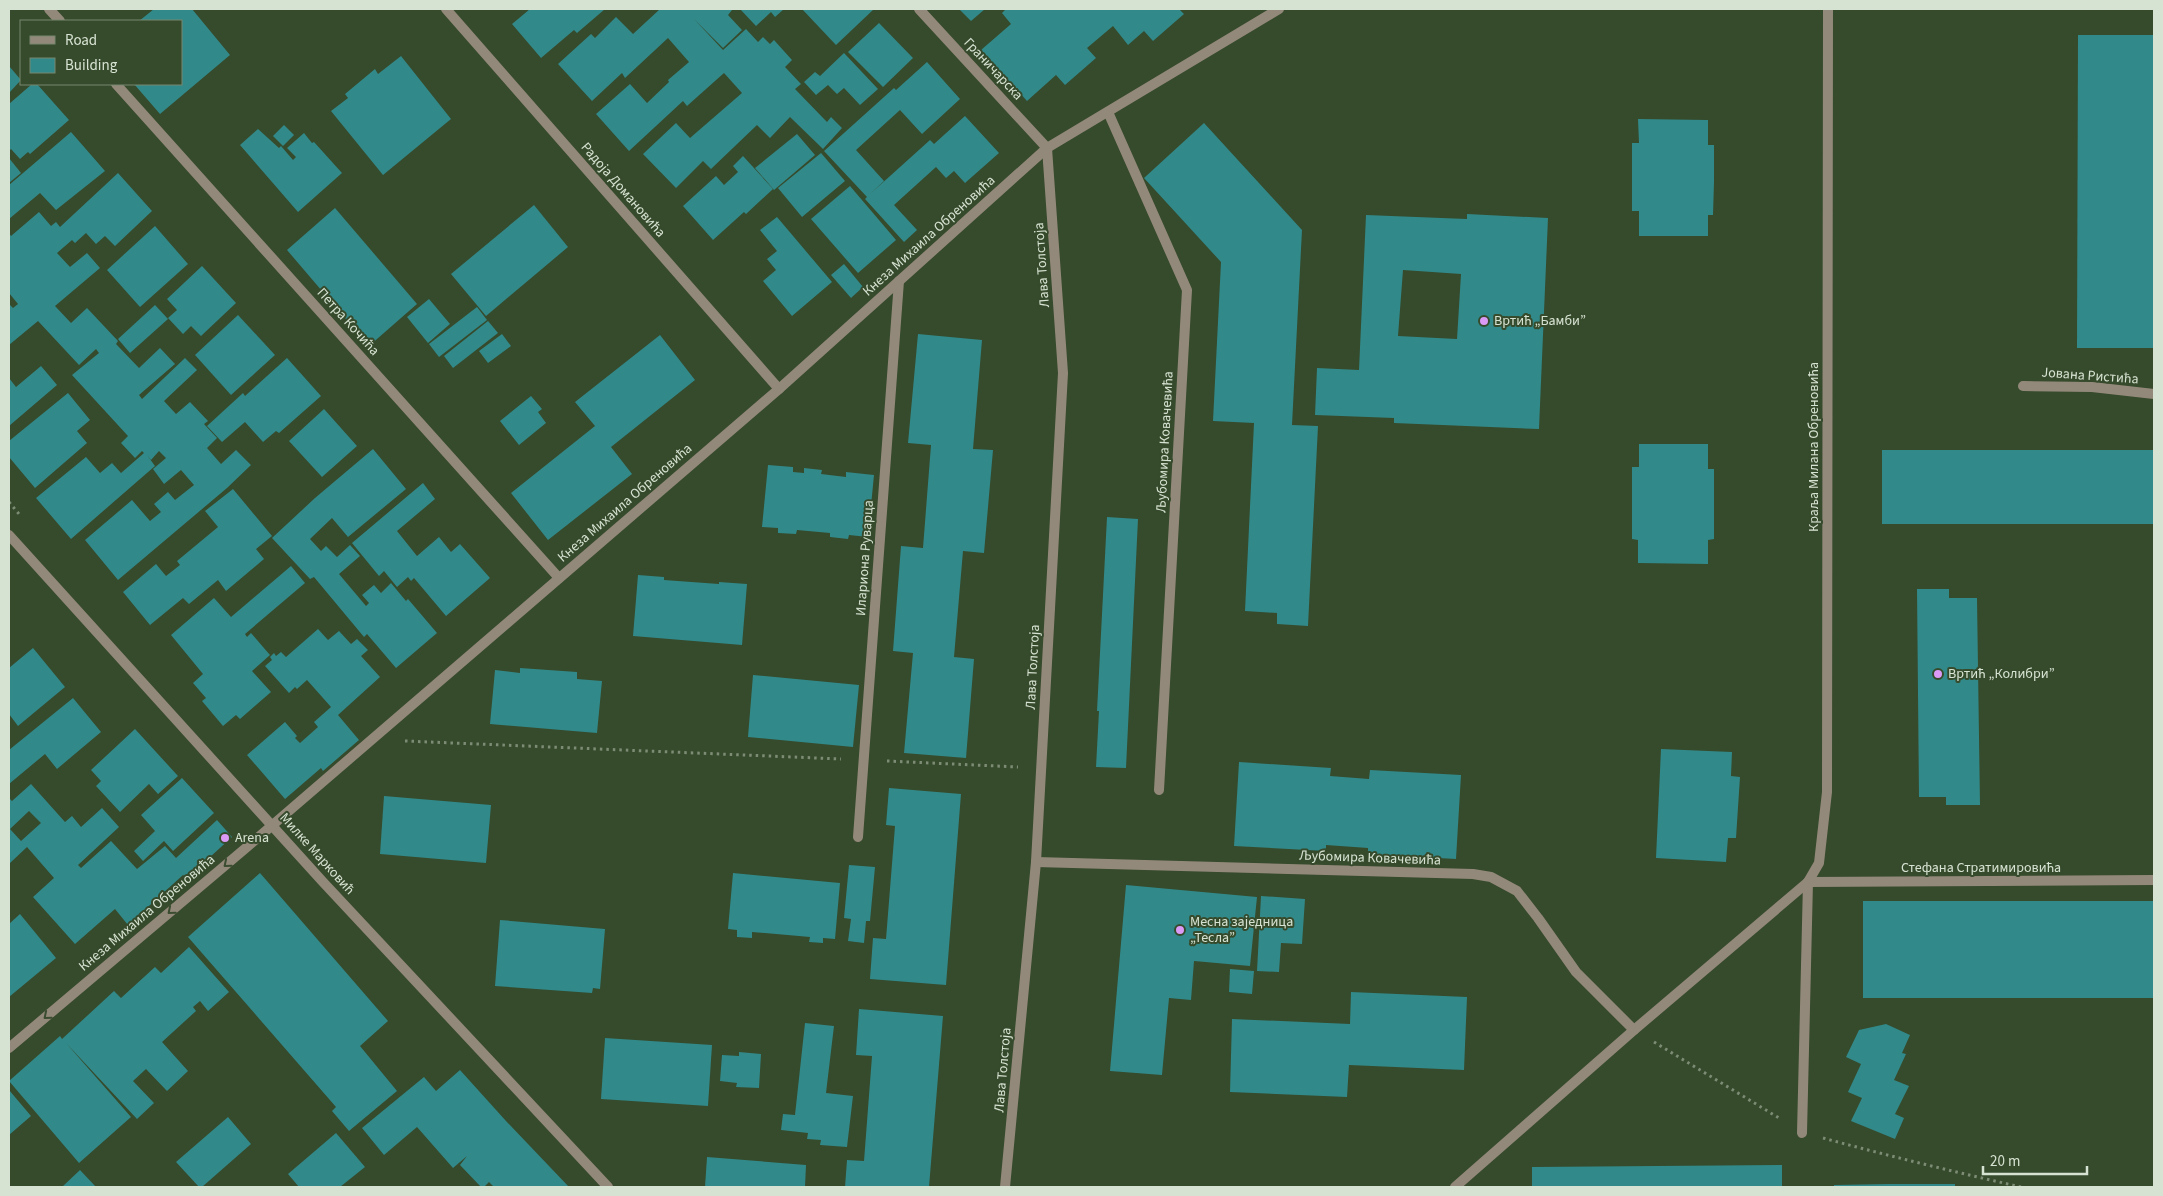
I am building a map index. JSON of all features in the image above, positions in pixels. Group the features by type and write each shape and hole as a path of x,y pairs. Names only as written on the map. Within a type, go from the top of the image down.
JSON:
{"street":[{"path":"49,9 59,20"},
{"name":"Радоја Домановића","path":"446,9 779,388"},
{"name":"Граничарска","path":"919,9 1048,148"},
{"name":"Кнеза Михаила Обреновића","path":"9,1048 272,825 779,388 1048,148 1279,9"},
{"name":"Краља Милана Обреновића","path":"1808,882 1819,862 1827,792 1828,9"},
{"name":"Петра Кочића","path":"117,85 559,578"},
{"name":"Љубомира Ковачевића","path":"1108,112 1187,290 1159,790"},
{"name":"Лава Толстоја","path":"1005,1187 1036,862 1062,373 1048,148"},
{"name":"Илариона Руварца","path":"858,837 899,281"},
{"name":"Јована Ристића","path":"2024,386 2092,387 2154,394"},
{"name":"Милке Марковић","path":"9,535 272,825 608,1187"},
{"name":"Љубомира Ковачевића","path":"1036,862 1473,874 1491,877 1516,892 1538,918 1576,972 1634,1030"},
{"name":"Стефана Стратимировића","path":"1808,882 2154,880"},
{"path":"1455,1187 1634,1030 1808,882"},
{"path":"1802,1133 1808,882"},
{"path":"1468,1176 1469,1187"}],"path":[{"path":"371,740 1041,768"},
{"path":"1634,1030 1802,1133 1891,1157 1913,1160 2021,1187"}],"building":[{"path":"154,9 192,9 230,55 160,114 135,85 182,85 182,20 140,20"},
{"path":"530,9 605,9 577,33 574,30 541,58 512,24"},
{"path":"660,9 731,9 728,15 742,30 723,48 694,19 723,50 746,29 758,42 763,37 770,44 774,40 792,60 785,67 801,84 795,89 827,122 831,117 842,128 823,149 790,117 770,138 757,125 711,169 703,161 676,188 643,154 676,123 690,138 742,93 724,73 687,106 683,101 629,151 596,114 630,84 647,103 669,82 668,80 689,62 668,38 625,78 622,73 592,101 558,64 591,34 595,38 616,17 633,34"},
{"path":"740,9 784,9 775,17 771,12 756,26"},
{"path":"802,9 874,9 836,45"},
{"path":"959,9 985,9 971,21"},
{"path":"1006,9 1179,9 1184,14 1153,41 1144,31 1128,45 1113,26 1087,48 1096,58 1065,85 1056,75 1027,101 981,50 1011,24 1002,13"},
{"path":"879,23 913,58 883,87 848,52"},
{"path":"2078,35 2154,35 2153,348 2077,348"},
{"path":"844,53 878,89 860,105 844,88 837,94 828,85 816,95 804,82 815,72 820,76"},
{"path":"401,56 451,119 383,175 331,111 348,98 345,94 375,69 378,74"},
{"path":"927,62 960,99 922,134 900,110 856,150 884,181 869,195 930,140 934,144 965,116 999,153 965,183 954,171 946,178 936,167 894,205 917,230 904,242 865,199 867,197 824,151 894,88 896,90"},
{"path":"9,66 20,81 9,93"},
{"path":"31,85 38,85 69,120 30,154 28,152 20,159 11,149 9,151 9,104"},
{"path":"1638,119 1708,120 1708,145 1714,145 1714,182 1713,215 1708,215 1708,236 1639,236 1639,211 1632,211 1632,143 1639,143"},
{"path":"1204,123 1302,230 1292,425 1318,426 1308,626 1277,624 1277,613 1245,611 1254,423 1213,421 1221,262 1144,178"},
{"path":"284,125 294,135 283,146 273,136"},
{"path":"258,129 279,148 281,146 293,160 296,157 287,148 304,133 342,173 298,212 240,145"},
{"path":"71,132 105,171 56,210 40,193 9,219 9,185"},
{"path":"797,134 815,155 774,190 755,168"},
{"path":"821,153 845,181 802,217 778,188"},
{"path":"743,156 773,189 746,214 744,212 713,240 683,206 716,176 724,185 738,172 733,166"},
{"path":"9,158 21,173 9,183"},
{"path":"118,173 152,211 115,246 105,236 96,244 86,233 75,243 72,240 57,253 70,267 87,253 100,268 55,306 71,323 87,308 118,341 116,344 139,368 160,348 175,364 139,395 142,399 185,358 197,370 164,401 176,414 190,402 208,421 204,424 217,438 207,448 221,464 236,450 251,465 227,488 118,580 85,540 132,500 150,521 161,512 154,504 168,492 175,500 194,485 181,470 164,484 153,469 166,458 159,451 151,460 147,455 155,466 71,539 36,498 86,457 100,473 112,463 121,473 144,453 142,451 135,458 121,443 128,436 72,375 99,353 96,349 79,365 38,321 9,345 9,304 13,308 18,304 9,293 9,233 11,236 39,212 51,226 56,222 60,227"},
{"path":"850,186 896,240 858,273 811,219"},
{"path":"534,205 568,247 486,316 451,274"},
{"path":"335,208 417,304 369,346 287,250"},
{"path":"1467,214 1548,218 1539,429 1394,423 1394,418 1315,415 1317,368 1359,370 1366,215 1467,219","holes":["1403,270 1461,274 1457,339 1398,336"]},
{"path":"777,217 832,282 792,316 763,281 776,270 767,259 777,251 760,230"},
{"path":"155,226 188,264 140,307 107,270"},
{"path":"844,264 863,287 851,298 831,275"},
{"path":"202,266 236,303 201,336 191,326 183,334 168,318 177,310 167,299"},
{"path":"429,299 450,324 428,343 407,317"},
{"path":"155,305 168,319 130,353 118,339"},
{"path":"477,307 487,320 439,357 429,344"},
{"path":"238,315 275,355 231,395 195,355"},
{"path":"488,321 498,333 453,368 444,356"},
{"path":"502,334 511,346 488,363 479,351"},
{"path":"918,334 982,340 973,449 993,450 984,553 963,551 954,657 974,659 966,758 904,753 913,653 893,651 901,546 923,548 931,445 908,443"},
{"path":"660,335 695,380 611,447 632,474 548,540 511,493 595,426 575,402"},
{"path":"287,358 321,396 279,433 276,431 263,442 245,422 222,442 207,426 243,393 245,396"},
{"path":"41,366 57,385 9,426 9,378 16,387"},
{"path":"68,393 90,420 77,431 87,443 35,488 9,457 9,441"},
{"path":"531,396 542,409 538,412 546,423 519,445 500,421"},
{"path":"324,409 357,446 322,477 289,441"},
{"path":"1639,444 1708,444 1708,469 1714,469 1714,539 1708,540 1708,564 1638,563 1638,540 1632,539 1632,467 1639,467"},
{"path":"373,449 406,489 348,537 332,518 310,539 321,551 326,546 337,557 350,545 360,556 339,574 366,606 369,603 362,595 374,585 381,593 391,583 406,601 408,599 437,633 396,668 367,634 364,637 314,577 310,579 272,538 315,498"},
{"path":"1882,450 2154,450 2154,524 1882,524"},
{"path":"768,465 793,467 793,472 804,473 804,468 822,470 821,474 846,477 846,472 874,475 868,537 849,535 848,539 830,537 830,533 797,530 796,534 778,533 778,528 762,527"},
{"path":"423,483 435,499 397,531 417,556 439,537 451,552 460,544 490,578 446,616 414,578 411,581 408,577 397,587 384,571 379,576 352,543"},
{"path":"233,489 272,536 256,549 264,559 226,591 218,580 189,604 183,598 150,625 123,592 156,564 166,576 180,565 177,561 218,527 205,511"},
{"path":"1107,517 1138,519 1126,768 1096,767"},
{"path":"291,566 305,583 245,634 247,637 251,633 270,655 252,671 271,692 240,719 236,715 223,726 202,701 206,698 193,683 203,674 171,635 214,598 231,617"},
{"path":"638,575 664,577 664,580 747,584 742,645 633,636"},
{"path":"1917,589 1949,589 1949,598 1977,598 1980,805 1946,805 1946,797 1919,797"},
{"path":"318,629 328,640 339,631 351,644 357,639 368,650 361,656 380,677 338,715 359,740 323,771 321,768 285,799 247,755 285,722 297,736 295,738 300,743 318,727 314,722 331,707 307,680 289,693 265,666 272,660 270,657 274,653 276,656 281,652 286,657"},
{"path":"33,648 65,687 18,726 9,714 9,668"},
{"path":"520,668 577,672 577,679 602,681 597,733 490,724 495,670 520,673"},
{"path":"753,675 859,685 853,747 748,737"},
{"path":"73,698 101,732 57,769 45,754 9,784 9,750"},
{"path":"135,729 178,776 158,794 149,784 120,812 96,786 101,781 91,770"},
{"path":"1661,749 1732,752 1731,776 1740,777 1736,838 1728,838 1726,862 1656,858"},
{"path":"1239,762 1331,768 1330,776 1369,779 1370,770 1461,775 1456,859 1368,854 1368,848 1326,845 1326,851 1234,846"},
{"path":"182,778 214,813 173,851 164,841 143,861 134,851 155,831 141,815"},
{"path":"31,784 65,822 72,816 81,827 102,808 119,827 78,865 81,868 111,841 137,869 165,846 176,858 217,820 232,837 187,878 183,875 128,925 115,909 75,944 33,897 54,878 27,847 9,864 9,798 12,801","holes":["29,811 41,823 21,841 10,829"]},
{"path":"889,788 961,794 946,985 870,979 873,938 886,939 895,826 886,825"},
{"path":"384,796 491,805 486,863 380,854"},
{"path":"849,865 875,867 870,921 866,921 864,943 848,941 851,919 844,918"},
{"path":"260,873 388,1021 360,1046 397,1091 349,1131 332,1111 336,1107 188,937"},
{"path":"733,873 840,883 835,939 823,938 823,943 809,942 810,937 752,932 752,938 737,937 737,930 728,929"},
{"path":"1126,885 1257,897 1250,966 1194,961 1191,1000 1169,998 1162,1075 1110,1071"},
{"path":"1261,896 1305,899 1302,944 1281,943 1279,972 1257,971"},
{"path":"1863,901 2154,901 2154,998 1863,998"},
{"path":"20,914 56,958 9,997 9,924"},
{"path":"500,920 605,929 600,989 593,988 592,993 495,986"},
{"path":"189,947 229,992 208,1011 200,1001 193,1007 196,1011 162,1042 188,1071 167,1091 146,1069 133,1081 154,1103 137,1119 66,1043 131,1117 79,1163 9,1081 60,1036 62,1039 114,991 121,998 155,967 161,973"},
{"path":"1230,969 1254,971 1252,994 1229,992"},
{"path":"1351,992 1467,997 1464,1070 1349,1065 1347,1097 1230,1092 1232,1019 1350,1024"},
{"path":"859,1009 943,1016 929,1187 845,1187 847,1160 864,1161 872,1056 856,1055"},
{"path":"805,1023 834,1026 826,1093 853,1096 847,1147 820,1145 821,1140 807,1139 808,1133 781,1130 783,1114 795,1115"},
{"path":"1886,1024 1910,1035 1902,1053 1906,1054 1894,1080 1909,1086 1895,1114 1904,1118 1895,1139 1851,1121 1862,1098 1848,1092 1861,1064 1846,1057 1859,1030"},
{"path":"605,1038 712,1045 708,1106 601,1099"},
{"path":"739,1052 761,1054 759,1088 736,1087 737,1083 720,1081 722,1055 739,1056"},
{"path":"460,1070 569,1187 494,1187 489,1182 484,1187 481,1187 460,1165 467,1156 453,1168 417,1127 384,1155 362,1128 424,1077 436,1091"},
{"path":"9,1090 31,1116 9,1135"},
{"path":"228,1117 251,1144 202,1187 199,1187 176,1162"},
{"path":"336,1133 365,1167 340,1187 299,1187 288,1174"},
{"path":"707,1157 806,1165 805,1187 705,1187"},
{"path":"1782,1165 1782,1187 1532,1187 1532,1167"},
{"path":"80,1170 96,1187 62,1187"},
{"path":"1955,1184 1955,1187 1834,1187 1834,1185"}],"place":[{"name":"Вртић „Бамби”","path":"1484,321"},
{"name":"Вртић „Колибри”","path":"1938,674"},
{"name":"Arena","path":"225,838"},
{"name":"Месна заједница „Тесла”","path":"1180,930"}]}
